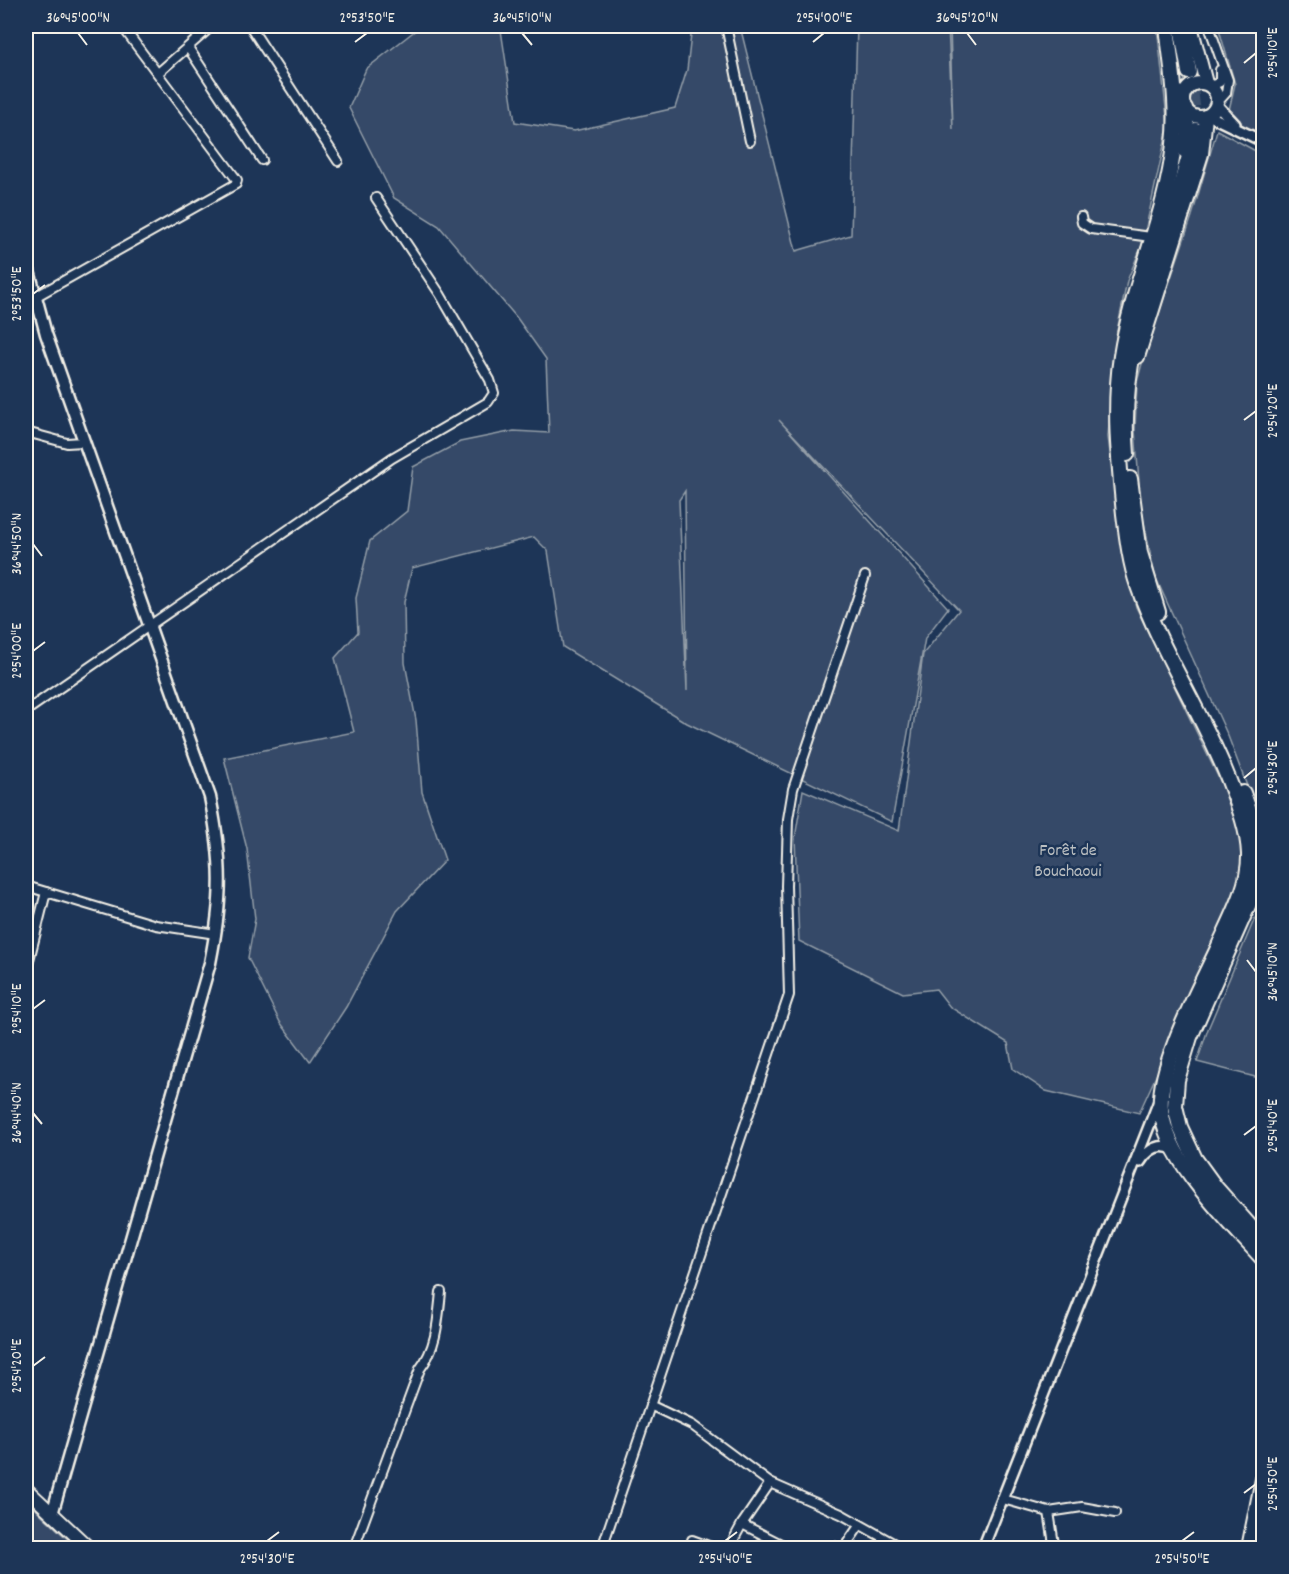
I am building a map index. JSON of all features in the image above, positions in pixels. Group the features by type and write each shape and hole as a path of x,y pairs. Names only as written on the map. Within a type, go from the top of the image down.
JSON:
{"highway":[{"path":"1167,26 1175,100 1174,148 1131,310 1122,353 1116,418 1127,537 1132,568 1146,606 1218,752 1240,810 1249,850 1249,864 1239,899 1175,1045 1161,1093 1164,1124 1174,1150 1195,1179 1263,1260"},
{"path":"1181,26 1189,72"},
{"path":"1196,130 1178,201 1149,280 1138,320 1127,393 1126,443 1130,485 1146,575 1159,615 1217,729 1254,820 1260,855 1255,890 1190,1037 1177,1080 1175,1106 1180,1128 1195,1159 1216,1188 1263,1242"},
{"path":"1249,1548 1263,1474"},
{"path":"1257,1548 1263,1519"}],"main road":[{"path":"1131,310 1181,164 1188,129 1183,72 1174,26"},
{"path":"1127,393 1202,154 1207,115 1217,104 1216,94 1208,85 1191,26"},
{"path":"1184,103 1191,85 1208,85"},
{"path":"1184,103 1195,116 1207,115"},
{"path":"26,260 35,297 83,442 210,797 222,869 216,934 210,963 52,1514"},
{"path":"26,1489 89,1548"}],"street":[{"path":"35,297 236,184 237,180 221,156 122,26"},
{"path":"158,74 189,49 212,26"},
{"path":"250,26 338,161"},
{"path":"726,26 750,141"},
{"path":"1208,85 1219,84 1222,77 1211,49 1209,26"},
{"path":"1209,26 1228,80 1226,93 1217,104 1229,120 1249,135"},
{"path":"189,49 262,160"},
{"path":"1207,115 1263,142"},
{"path":"26,711 392,458 488,402 494,393 490,380 440,294 376,198"},
{"path":"1081,216 1082,223 1091,229 1151,237"},
{"path":"26,432 67,443 83,442"},
{"path":"603,1548 789,995 786,886 788,819 793,789 865,576"},
{"path":"1255,890 1263,870"},
{"path":"26,886 156,925 216,934"},
{"path":"26,972 46,892"},
{"path":"983,1548 1132,1174 1161,1093"},
{"path":"1132,1174 1149,1150 1163,1146 1174,1150"},
{"path":"354,1548 420,1369 429,1356 435,1336 441,1292"},
{"path":"652,1406 692,1425 770,1483 832,1509 902,1548"},
{"path":"729,1548 742,1524 770,1483"},
{"path":"1003,1499 1048,1512 1082,1507 1116,1513"},
{"path":"1048,1512 1054,1544 1058,1548"},
{"path":"742,1524 789,1548"},
{"path":"830,1548 843,1548 859,1526"},
{"path":"692,1540 714,1548"}],"green space":[{"name":"Forêt de Bouchaoui","path":"421,26 487,26 501,30 515,122 574,131 675,108 687,70 692,26 740,26 796,251 851,235 857,26 948,26 953,130 950,26 1157,26 1168,127 1142,245 1127,281 1116,336 1108,437 1122,546 1136,607 1238,818 1247,846 1242,878 1226,923 1139,1113 1046,1091 1013,1069 1008,1043 950,1007 936,989 903,993 799,941 795,838 803,790 899,831 923,654 959,610 779,420 948,608 925,638 892,822 687,723 563,647 548,551 534,537 412,568 404,602 405,663 416,720 422,792 445,860 397,911 346,1007 310,1062 280,1022 248,958 255,919 247,849 224,758 354,732 335,658 358,632 356,598 370,541 407,511 413,467 460,442 514,431 549,433 546,359 517,318 439,226 394,198 349,108 366,69","holes":["685,491 687,691 679,500"]},
{"path":"1218,26 1263,26 1263,138 1242,127 1233,119 1229,110 1235,84"},
{"path":"1217,130 1263,155 1263,828 1228,736 1155,576 1141,508 1135,430 1137,382 1143,360 1192,216"},
{"path":"1263,899 1263,1079 1197,1062 1208,1029"},
{"path":"26,1500 77,1548 26,1548"}],"tunnel":[{"path":"1189,72 1196,130"}]}
